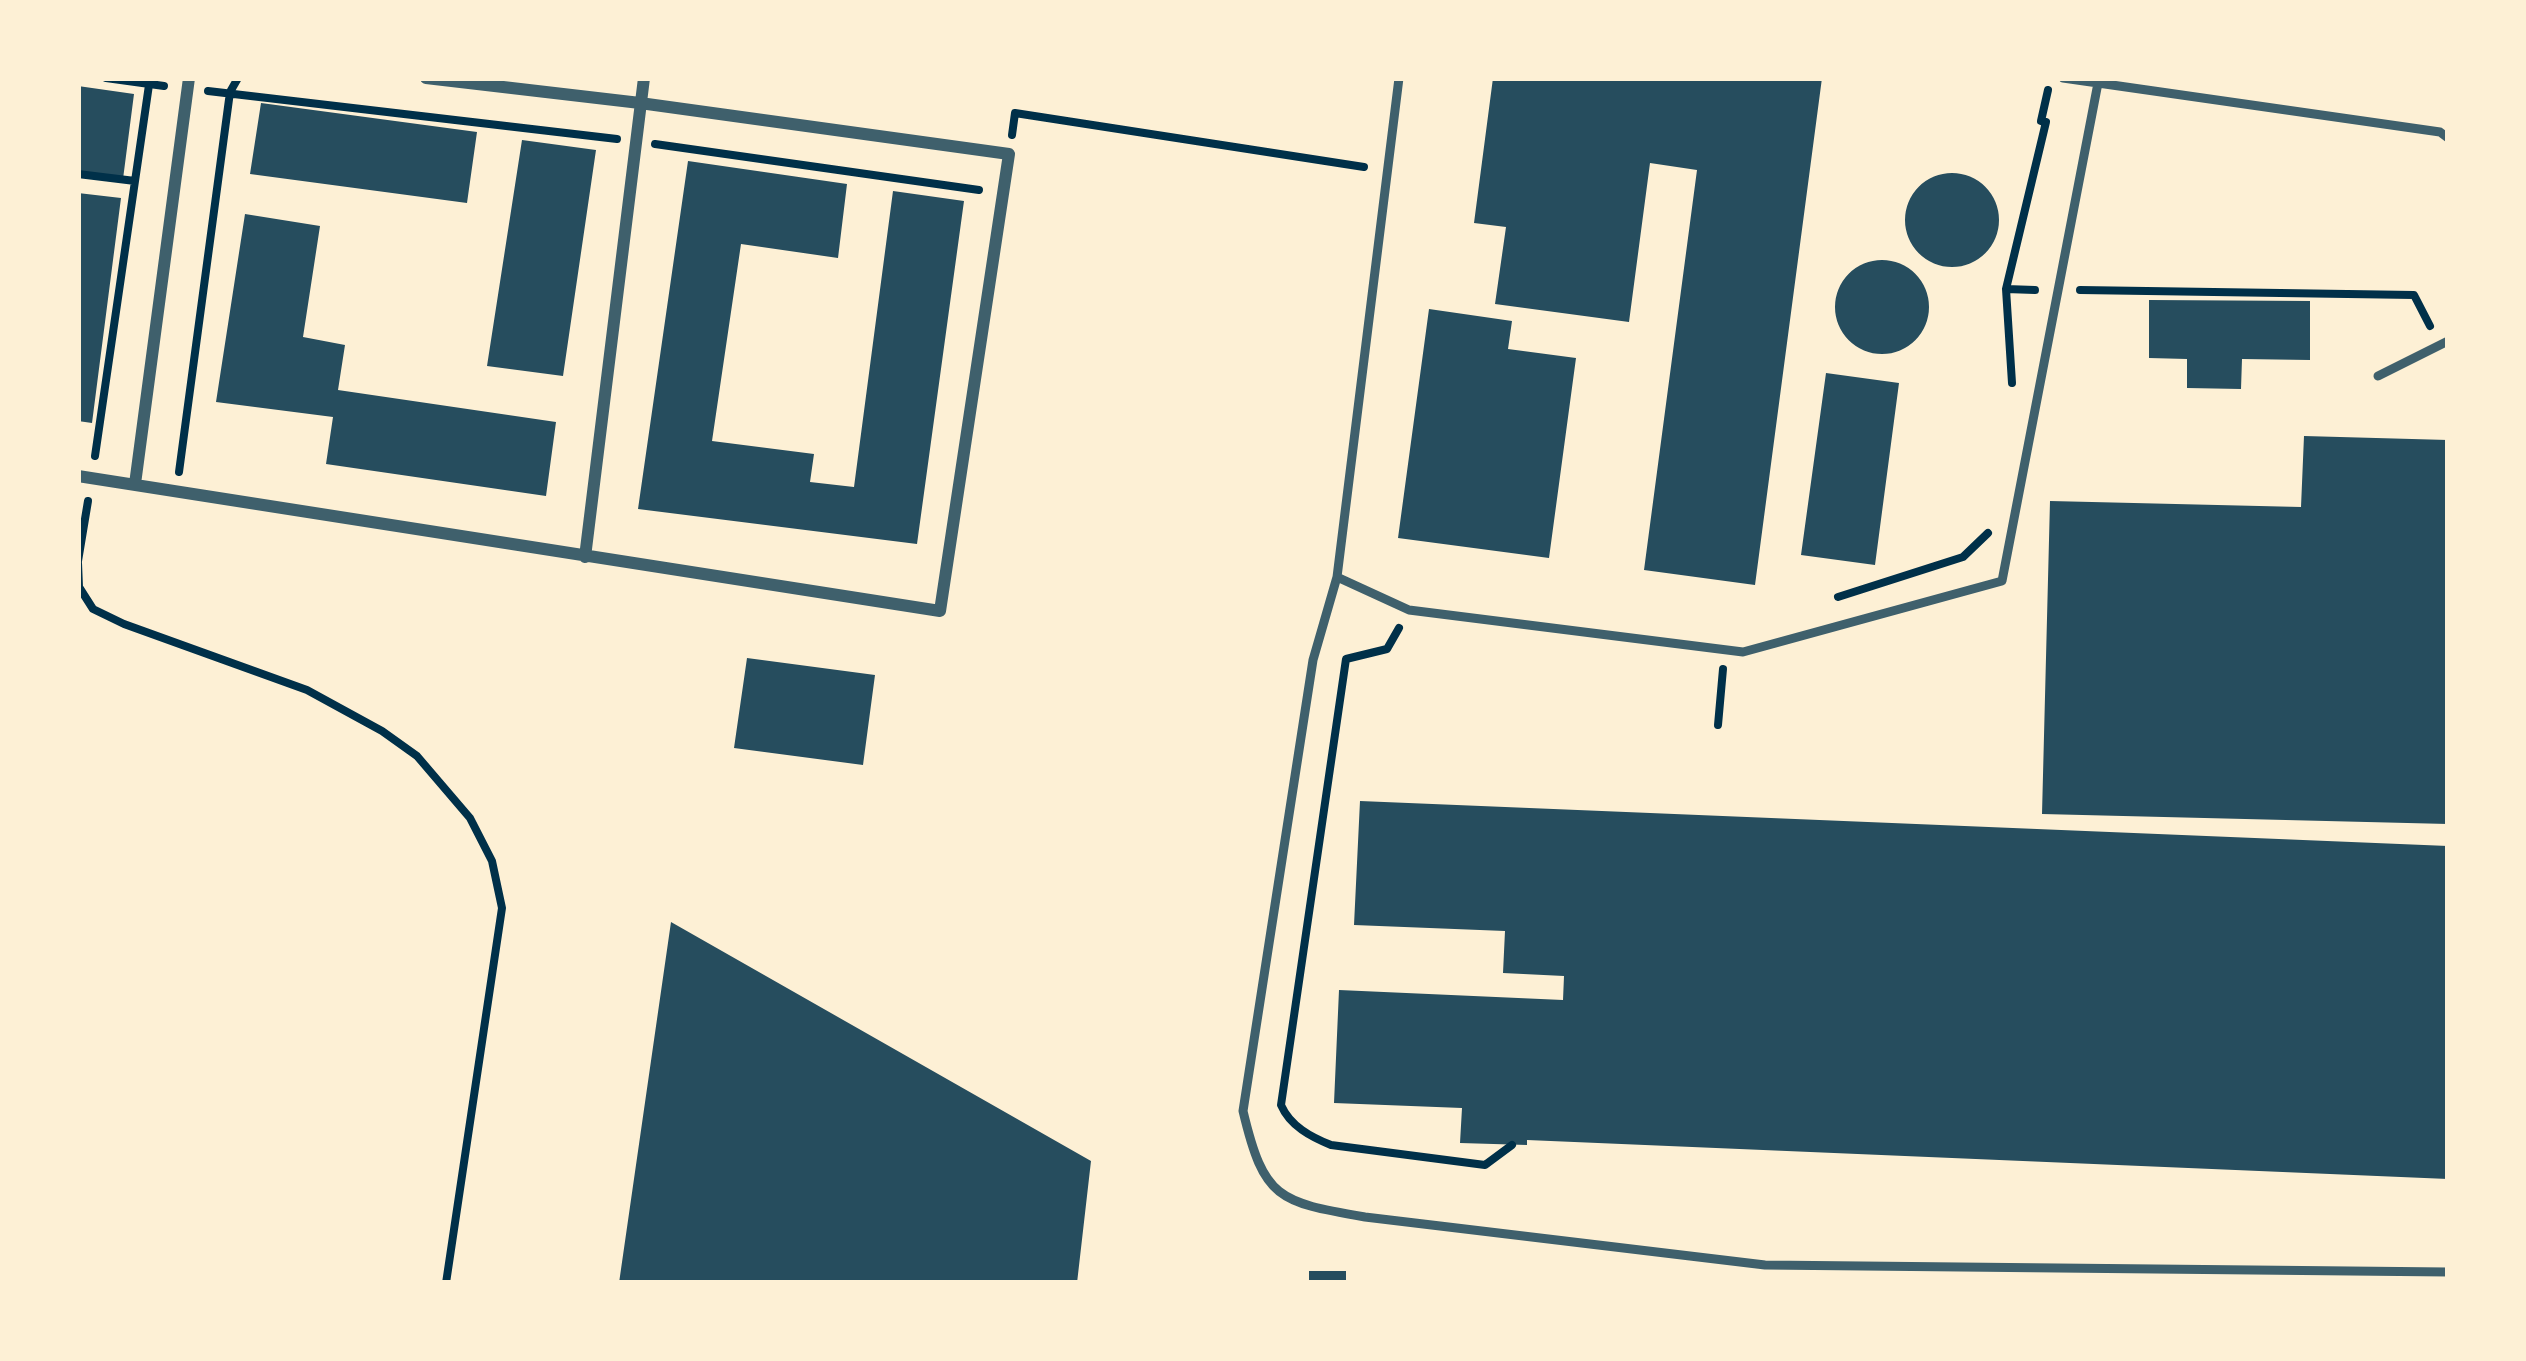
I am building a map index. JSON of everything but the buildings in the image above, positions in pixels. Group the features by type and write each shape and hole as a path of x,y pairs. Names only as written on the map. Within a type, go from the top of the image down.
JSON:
{"street":[{"path":"85,477 940,611 1009,154 426,78"},
{"path":"585,556 644,78"},
{"path":"135,484 189,84"}],"lane":[{"path":"2062,78 2440,132 2448,138"},
{"path":"1395,79 1337,577 1313,661 1243,1111 1253,1153 1270,1186 1310,1208 1365,1217 1765,1265 2448,1272"},
{"path":"1337,577 1409,610 1743,652 2002,581 2098,83"},
{"path":"2378,376 2444,343"}],"path":[{"path":"106,78 189,84 1003,194"},
{"path":"176,491 230,92 238,78"},
{"path":"2010,399 2013,377 2006,290 2046,122 2041,122 2051,78"},
{"path":"150,81 85,477 80,587 93,608 124,624 307,690 382,731 417,756 470,818 492,861 502,908 446,1283"},
{"path":"1009,154 1016,113 1388,170"},
{"path":"78,174 135,181"},
{"path":"2006,290 2414,295 2444,343"},
{"path":"1831,600 1963,557 1990,531"},
{"path":"1409,610 1388,649 1346,659 1281,1105 1309,1136 1331,1145 1485,1165 1512,1145"}]}
